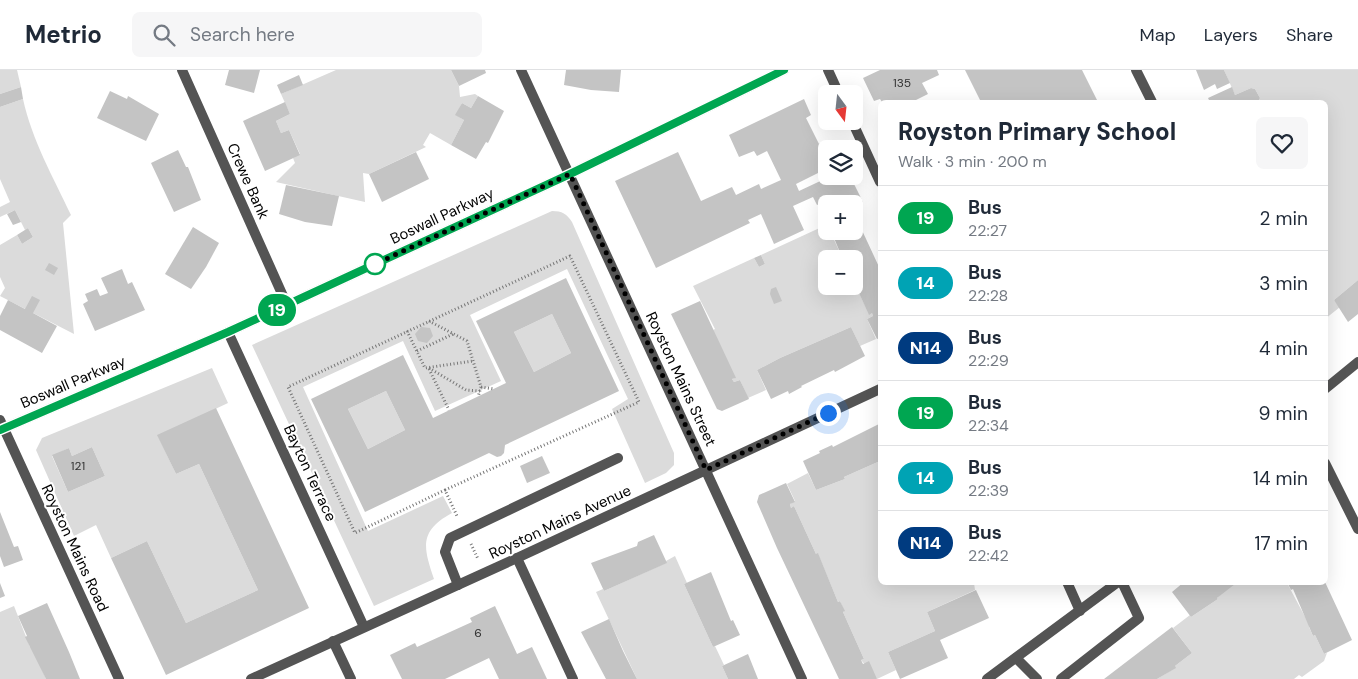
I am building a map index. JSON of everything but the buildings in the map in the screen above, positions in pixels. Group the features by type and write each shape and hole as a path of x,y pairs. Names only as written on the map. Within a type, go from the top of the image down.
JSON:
{"street":[{"name":"Crewe Bank","path":"182,70 287,305"},
{"name":"Royston Mains Street","path":"521,70 802,679"},
{"name":"Boswall Parkway","path":"1,426 228,332 570,174 784,70"},
{"path":"828,70 835,85"},
{"path":"1136,70 1151,100"},
{"path":"856,130 878,178"},
{"name":"Bayton Terrace","path":"228,332 364,627"},
{"path":"1328,387 1358,362"},
{"name":"Royston Mains Avenue","path":"251,679 485,573 878,390"},
{"name":"Royston Mains Road","path":"1,426 119,679"},
{"path":"458,585 445,552 450,538 618,458"},
{"path":"1328,469 1358,529"},
{"path":"517,558 573,679"},
{"path":"1068,585 1080,611"},
{"path":"987,679 1114,585"},
{"path":"1061,679 1139,618 1123,585"},
{"path":"333,641 351,679"},
{"path":"1016,658 1037,679"}],"path":[{"path":"570,256 639,402 355,533 288,387 407,331 570,256"},
{"path":"429,321 467,341 480,389 478,397"},
{"path":"407,331 425,368 466,390 494,389"},
{"path":"417,351 454,334"},
{"path":"428,368 473,361"},
{"path":"428,368 449,410"},
{"path":"445,490 485,573"}],"shaded area":[{"path":"0,70 17,70 21,87 0,94"},
{"path":"336,70 451,70 459,86 460,97 475,94 478,96 471,108 462,103 456,115 464,120 451,145 430,133 423,145 426,147 369,174 363,173 365,202 276,182 295,163 293,158 300,154 289,130 281,133 276,121 290,114 281,94"},
{"path":"1224,70 1358,70 1358,280 1334,300 1340,307 1328,317 1328,100 1259,100 1260,98 1255,89 1251,88 1235,95"},
{"path":"23,99 37,144 71,215 63,223 74,334 0,296 5,288 0,277 0,245 17,235 22,244 33,237 28,228 25,230 15,210 0,217 0,207 10,202 0,179 0,107"},
{"path":"552,211 564,214 572,222 674,453 674,465 666,473 645,483 612,409 628,399 567,269 470,315 501,381 435,411 403,341 303,387 368,531 443,496 452,513 434,526 426,541 426,549 434,579 374,606 252,345"},
{"path":"818,229 818,240 834,240 839,250 818,250 818,295 860,295 869,314 872,313 873,316 867,319 876,339 860,346 851,327 780,358 757,370 766,390 748,398 740,380 734,382 732,379 735,378 713,330 715,329 693,286 754,258 759,267 765,264 761,255"},
{"path":"552,314 571,353 534,372 514,332"},
{"path":"212,368 228,403 158,436 176,474 199,464 258,590 186,623 147,541 111,558 96,525 74,536 36,450 42,438","holes":["92,447 105,476 68,492 52,456 69,448 72,456"]},
{"path":"386,391 405,430 368,449 348,409"},
{"path":"878,462 878,585 974,585 975,590 927,612 935,631 888,652 896,670 877,679 861,660 864,659 840,601 838,602 818,554 816,554 794,506 791,508 790,504 795,501 787,484 808,473 816,490 845,479 844,477"},
{"path":"675,556 687,583 684,584 713,647 715,646 724,665 722,666 728,679 637,679 596,592 603,589 604,591 666,563 666,561"},
{"path":"1231,585 1288,585 1310,626 1313,636 1315,635 1324,654 1327,653 1324,661 1302,677 1299,675 1294,679 1157,679 1175,668 1192,653 1173,628 1217,598"},
{"path":"14,606 30,647 32,646 46,679 0,679 0,612"}],"bus line":[{"name":"19","path":"0,430 228,332 570,174 784,70"}],"route":[{"path":"375,264 373,265 570,174 706,470 828,413"}]}
